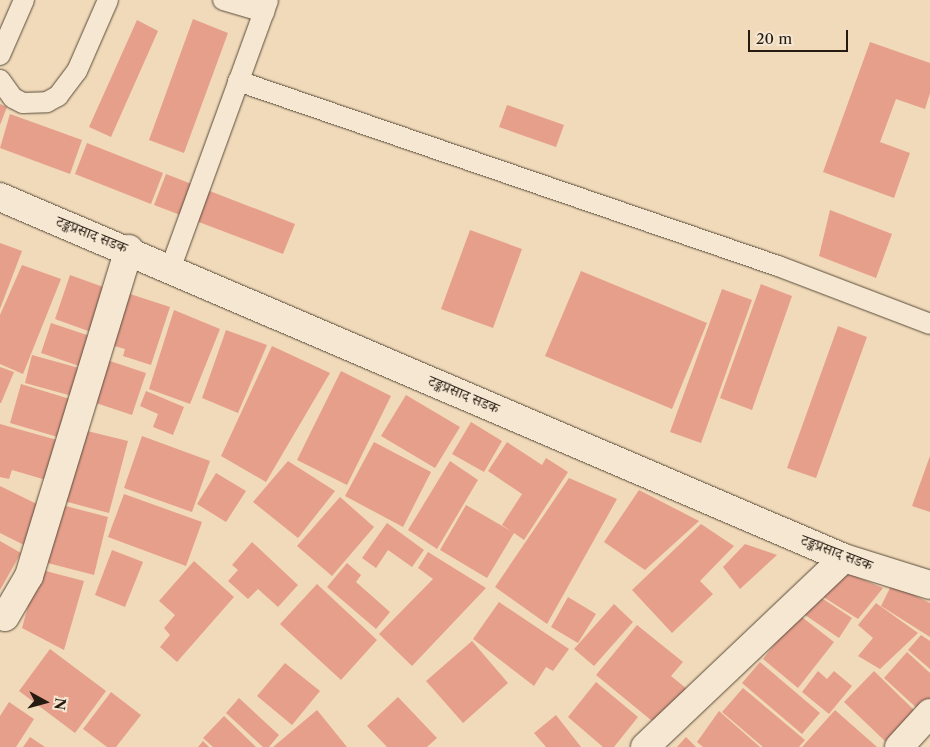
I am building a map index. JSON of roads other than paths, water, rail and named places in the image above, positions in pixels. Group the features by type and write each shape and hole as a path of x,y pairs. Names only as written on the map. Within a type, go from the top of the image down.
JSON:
{"street":[{"name":"टङ्कप्रसाद सडक","path":"0,197 171,267 844,558 930,585"},
{"path":"0,615 5,617 29,576 128,249"},
{"path":"644,747 844,558"},
{"path":"899,747 930,713"}],"lane":[{"path":"0,54 24,0"},
{"path":"0,80 13,98 23,103 47,102 58,96 77,71 108,0"},
{"path":"171,267 266,6 223,0"},
{"path":"238,81 778,266 930,324"}]}
